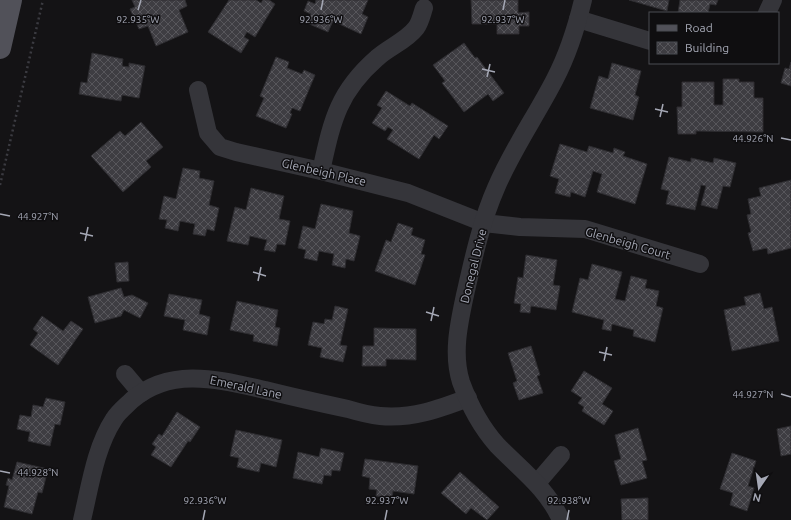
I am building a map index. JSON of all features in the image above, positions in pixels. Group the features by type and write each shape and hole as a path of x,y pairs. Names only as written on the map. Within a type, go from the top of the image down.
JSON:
{"main road":[{"path":"0,48 11,0"}],"street":[{"name":"Donegal Drive","path":"561,520 557,510 537,483 496,444 478,419 461,381 457,341 459,323 472,263 496,188 556,78 584,0"},
{"path":"767,12 773,0"},
{"path":"321,170 333,118 346,92 378,57 400,43 417,28 424,8"},
{"path":"578,19 649,41"},
{"name":"Glenbeigh Place","path":"198,90 208,133 220,147 236,152 321,170 408,193 484,223"},
{"name":"Glenbeigh Court","path":"484,223 520,227 585,229 700,264"},
{"path":"125,374 141,393"},
{"name":"Emerald Lane","path":"82,520 94,470 107,431 114,418 141,393 154,385 170,380 189,378 211,379 378,416 396,417 416,415 436,410 468,398"},
{"path":"537,483 561,455"}],"path":[{"path":"0,185 43,0"}],"building":[{"path":"132,0 185,0 187,6 179,10 188,32 156,46 148,26 139,29 130,9 135,7"},
{"path":"229,0 256,0 261,3 263,0 269,0 275,4 255,37 247,32 244,37 249,40 241,53 208,32"},
{"path":"316,0 368,0 362,14 368,17 361,34 333,21 328,32 307,23 311,14 304,11 308,1 315,4"},
{"path":"471,0 518,0 518,13 529,12 529,26 519,26 519,34 497,34 497,24 472,24"},
{"path":"629,0 669,0 667,11"},
{"path":"680,0 718,0 716,5 710,4 708,12 678,12"},
{"path":"464,43 475,58 477,57 504,93 493,101 488,94 464,112 442,83 445,81 433,65"},
{"path":"92,53 123,59 122,66 129,67 129,63 145,66 139,98 122,95 121,101 79,94 81,82 87,83"},
{"path":"276,57 289,62 287,68 302,74 304,70 315,75 300,111 292,108 290,113 292,114 286,128 256,116 264,98 260,96"},
{"path":"791,62 791,86 781,83 785,68 789,69"},
{"path":"612,63 641,71 635,95 639,97 633,120 590,108 599,76 608,79"},
{"path":"723,79 739,79 739,82 754,82 754,98 763,98 763,132 696,131 696,134 678,134 677,107 682,107 682,82 714,82 714,105 723,105"},
{"path":"386,91 410,106 412,103 448,126 439,139 434,135 419,159 387,139 393,130 388,127 385,131 372,123 382,108 377,105"},
{"path":"141,122 163,147 146,161 151,167 123,192 91,156 120,131 125,136"},
{"path":"560,144 587,152 589,146 613,153 614,148 625,152 623,156 647,164 635,204 597,192 602,174 593,171 585,197 571,192 570,197 555,193 559,179 550,176"},
{"path":"669,157 691,162 691,158 713,163 714,158 736,163 730,187 723,186 717,209 701,205 706,186 701,185 695,210 666,204 669,191 661,189"},
{"path":"183,168 200,171 199,178 214,181 209,205 219,208 214,231 207,229 205,236 193,234 195,224 180,221 178,231 165,228 167,220 159,219 164,196 176,199"},
{"path":"791,180 791,248 768,254 767,248 753,251 748,233 751,232 747,215 751,214 748,199 761,196 759,188"},
{"path":"251,188 284,196 279,219 290,221 285,245 277,244 275,252 264,250 267,240 250,236 248,245 227,241 235,207 246,210"},
{"path":"321,204 353,211 349,233 360,236 354,261 346,259 345,268 332,265 334,254 319,251 317,261 304,258 306,250 298,248 303,226 315,229"},
{"path":"398,223 413,228 411,235 425,240 421,254 425,255 415,285 375,271 386,240 391,242"},
{"path":"526,255 557,260 553,285 560,286 556,310 531,306 530,313 520,312 521,304 514,303 518,277 523,278"},
{"path":"128,262 129,281 117,282 115,263"},
{"path":"592,264 622,272 615,299 625,301 631,276 647,280 645,288 659,291 656,306 663,308 655,342 633,336 634,330 612,324 611,331 602,329 604,320 572,312 580,278 588,280"},
{"path":"121,288 124,297 132,295 148,303 140,318 124,310 121,316 95,323 88,297"},
{"path":"760,293 764,309 772,307 779,341 732,351 724,310 746,305 744,297"},
{"path":"169,294 202,300 199,314 210,317 207,335 183,330 185,320 164,316"},
{"path":"237,301 278,310 275,327 280,328 277,346 253,341 254,335 230,330"},
{"path":"335,306 348,309 340,345 347,346 343,362 320,357 322,348 308,345 313,322 324,324 325,319 332,320"},
{"path":"42,316 63,331 71,321 83,329 58,365 30,345 38,333 33,329"},
{"path":"374,328 416,329 416,360 386,359 386,366 362,366 363,346 374,346"},
{"path":"531,346 540,375 537,376 543,393 519,400 513,383 517,381 508,353"},
{"path":"584,371 612,388 602,404 613,411 604,425 582,411 584,407 578,403 582,398 571,391"},
{"path":"46,398 65,402 60,425 55,424 50,446 28,441 30,432 17,429 20,415 31,417 33,405 43,407"},
{"path":"177,412 200,427 190,442 188,441 171,467 151,455 156,447 152,444 159,434 162,436"},
{"path":"791,426 791,454 781,456 777,429"},
{"path":"638,428 647,460 642,461 647,478 621,485 614,461 621,459 615,435"},
{"path":"236,430 282,440 276,467 261,463 259,472 237,467 239,458 230,456"},
{"path":"321,448 344,453 340,471 332,470 331,476 324,475 322,484 293,478 298,452 319,457"},
{"path":"732,453 756,461 748,486 754,488 747,511 730,505 733,493 720,489"},
{"path":"365,459 418,466 414,494 393,491 392,498 376,496 377,490 369,489 370,478 362,476"},
{"path":"17,462 48,469 42,493 38,492 32,514 4,507 9,486 6,485 8,478 12,480"},
{"path":"460,472 499,507 487,520 471,508 466,514 441,493"},
{"path":"648,498 648,520 622,520 621,499"}]}
